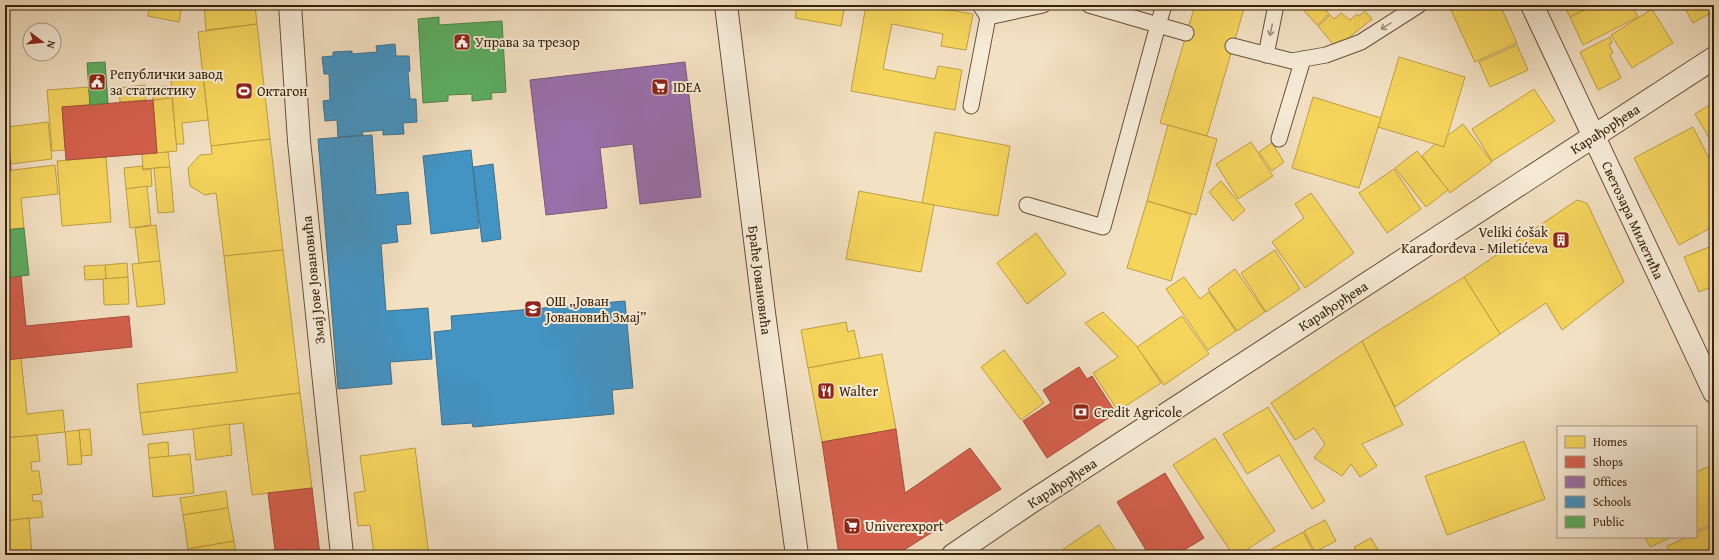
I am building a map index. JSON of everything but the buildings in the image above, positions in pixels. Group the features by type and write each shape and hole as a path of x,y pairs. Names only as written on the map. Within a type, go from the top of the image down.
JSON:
{"street":[{"name":"Змај Јове Јовановића","path":"290,5 299,141 342,555"},
{"name":"Браће Јовановића","path":"726,5 763,305 797,555"},
{"name":"Светозара Милетића","path":"1532,5 1714,392"},
{"name":"Карађорђева","path":"953,555 1035,500 1714,58"}],"lane":[{"path":"971,106 984,11 1043,5"},
{"path":"1089,5 1186,33"},
{"path":"1027,205 1103,227 1164,5"},
{"path":"1266,55 1276,5"},
{"path":"1233,46 1292,61 1326,55 1361,42 1419,5"},
{"path":"1279,139 1303,59"}],"place":[{"name":"Управа за трезор","path":"462,42"},
{"name":"Републички завод за статистику","path":"97,82"},
{"name":"IDEA","path":"660,87"},
{"name":"Октагон","path":"244,91"},
{"name":"Veliki ćošak Karađorđeva - Miletićeva","path":"1561,240"},
{"name":"ОШ „Јован Јовановић Змај”","path":"533,309"},
{"name":"Walter","path":"826,391"},
{"name":"Credit Agricole","path":"1081,412"},
{"name":"Univerexport","path":"852,526"}]}
